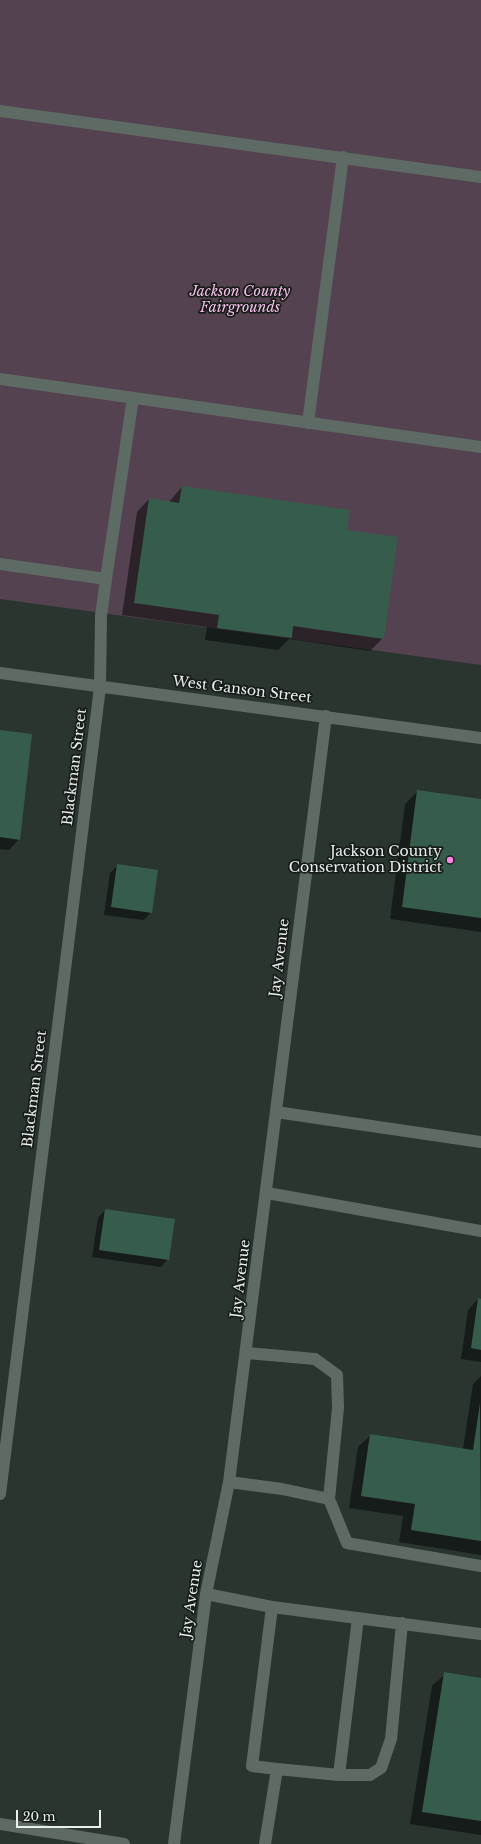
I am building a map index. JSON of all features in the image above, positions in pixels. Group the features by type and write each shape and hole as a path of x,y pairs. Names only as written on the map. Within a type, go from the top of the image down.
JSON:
{"street":[{"path":"0,110 481,177"},
{"path":"308,423 343,157"},
{"path":"0,379 481,447"},
{"name":"Blackman Street","path":"0,1494 100,687 101,616 132,398"},
{"path":"0,564 106,579"},
{"name":"West Ganson Street","path":"0,673 481,738"},
{"name":"Jay Avenue","path":"174,1844 206,1594 230,1482 326,716"},
{"path":"276,1112 481,1142"},
{"path":"267,1193 481,1230"},
{"path":"247,1353 315,1359 337,1375 338,1408 329,1499 348,1543 481,1566"},
{"path":"230,1482 282,1489 329,1499"},
{"path":"206,1594 272,1607 481,1634"},
{"path":"272,1607 252,1766 339,1775 370,1775 381,1768 392,1739 402,1624"},
{"path":"339,1775 358,1618"},
{"path":"265,1844 277,1769"},
{"path":"0,1824 124,1844"}],"green space":[{"name":"Jackson County Fairgrounds","path":"0,0 481,0 481,665 0,599"}],"building":[{"path":"182,486 350,510 347,530 398,537 384,639 293,626 292,638 217,628 219,615 134,603 149,498 179,503"},
{"path":"0,730 32,734 20,840 0,837"},
{"path":"417,790 481,799 481,918 402,907"},
{"path":"117,864 158,870 152,913 111,907"},
{"path":"105,1209 175,1219 169,1260 99,1250"},
{"path":"478,1298 481,1299 481,1350 471,1348"},
{"path":"480,1403 481,1541 411,1530 415,1504 361,1496 370,1434 473,1450"},
{"path":"444,1672 481,1678 481,1821 422,1812"}],"place":[{"name":"Jackson County Conservation District","path":"450,860"}]}
